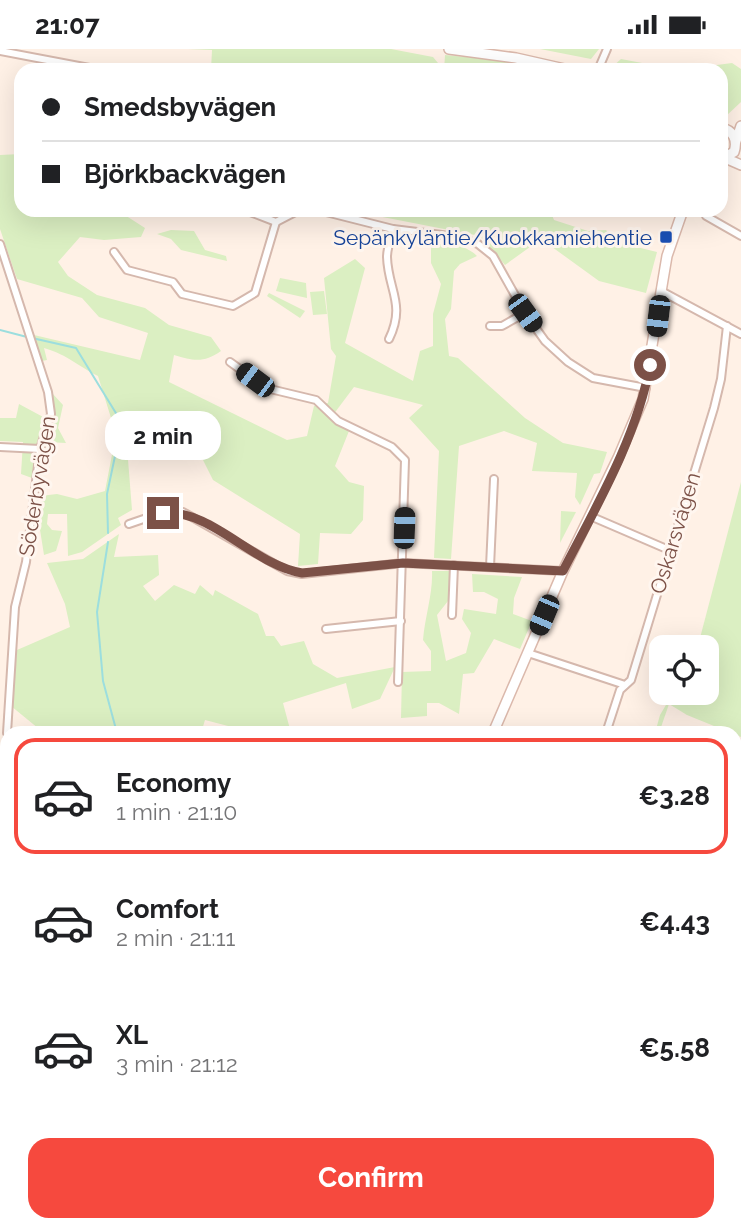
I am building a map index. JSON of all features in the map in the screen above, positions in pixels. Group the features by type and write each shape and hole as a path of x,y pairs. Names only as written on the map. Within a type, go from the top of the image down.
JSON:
{"main road":[{"path":"449,49 538,63"},
{"path":"728,153 736,144 741,124"},
{"path":"728,133 736,144 741,160"},
{"path":"496,726 563,571 618,458 646,388 667,256 681,217"}],"street":[{"path":"0,51 63,63"},
{"path":"263,217 276,222"},
{"path":"114,252 127,270 173,282 182,294 233,306 255,293 276,222 286,217"},
{"path":"346,217 393,229 458,237 483,247 498,264 525,313 545,341 583,373 646,388"},
{"path":"708,217 741,236"},
{"path":"389,339 397,319 396,290 387,256 393,229"},
{"name":"Söderbyvägen","path":"0,244 48,392 51,414 40,449 27,553 15,607 7,726"},
{"path":"661,291 741,334"},
{"path":"490,326 502,326 525,313"},
{"name":"Oskarsvägen","path":"608,726 620,690 631,680 714,408 727,326"},
{"path":"230,362 265,388 317,400 338,421 401,454 407,468 398,682"},
{"path":"0,447 40,449"},
{"path":"490,567 494,479"},
{"path":"128,524 160,513 183,512 286,571 302,573 403,563 563,571"},
{"path":"590,516 669,549"},
{"path":"453,615 454,565"},
{"path":"326,629 401,621"},
{"path":"528,653 625,685"}],"green space":[{"path":"188,49 391,49 433,57 438,63 211,63 212,50"},
{"path":"540,49 599,49 591,59"},
{"path":"445,55 521,63 444,63"},
{"path":"621,59 641,63 617,63"},
{"path":"728,64 741,69 741,102 728,114"},
{"path":"14,154 14,217 128,217 145,228 141,237 104,240 80,237 58,262 68,276 97,295 145,308 169,325 211,337 221,351 199,360 174,355 169,382 287,440 307,436 314,406 328,403 336,356 331,349 324,278 355,259 365,268 345,343 413,381 420,351 433,346 433,314 441,284 431,263 431,246 448,244 467,249 477,256 460,264 454,271 451,309 445,319 449,356 458,358 525,418 563,443 607,452 600,473 594,474 580,505 575,497 577,473 532,471 537,443 504,431 459,446 451,559 434,558 439,451 409,418 423,405 354,387 330,419 349,431 335,466 349,482 364,486 363,520 351,534 320,533 318,564 298,566 300,534 213,480 201,456 127,447 132,510 118,518 121,525 82,552 68,556 67,514 48,514 47,524 52,530 62,531 56,551 44,555 38,517 40,496 57,494 77,499 105,491 116,434 98,376 67,357 44,348 47,360 42,361 34,335 140,360 148,333 99,317 82,298 17,279 0,229 0,155"},
{"path":"383,217 553,217 554,220 588,231 606,230 616,242 657,252 646,293 599,281 541,239 505,265 480,236"},
{"path":"171,230 194,231 205,250 226,256 227,261 181,250 171,239 157,234"},
{"path":"280,278 306,283 307,298 276,291"},
{"path":"324,291 327,314 313,315 310,292"},
{"path":"269,293 305,311 300,318 267,296"},
{"path":"52,393 63,405 58,428 66,443 47,442 54,418"},
{"path":"19,404 45,418 38,439 32,478 21,474 23,442 0,441 0,418 16,418"},
{"path":"741,482 741,726 714,726 671,705 719,705 719,635 701,635"},
{"path":"561,511 576,512 560,543"},
{"path":"119,534 114,557 158,555 159,575 143,586 155,601 174,585 195,594 200,585 213,596 215,590 258,614 266,636 274,636 281,646 304,641 313,664 337,678 395,667 380,699 352,709 346,683 283,703 289,726 228,726 205,720 203,726 35,726 11,706 17,650 70,627 65,604 47,563 83,559"},
{"path":"432,571 451,571 448,601 437,615 446,661 466,653 471,633 462,619 464,609 496,614 498,599 484,592 473,592 472,574 522,577 514,598 513,614 532,621 520,649 494,639 474,673 463,674 459,714 439,703 427,703 427,716 401,718 402,672 431,671 431,651 423,640"},
{"path":"669,705 661,726 657,726 660,715"}],"waterway":[{"path":"0,330 27,337"},
{"path":"32,338 76,348 122,423 107,494 108,533"},
{"path":"108,542 97,612 103,681 115,726"}],"place":[{"name":"Sepänkyläntie/Kuokkamiehentie","path":"666,237"}],"route":[{"path":"163,513 189,514 286,571 302,573 403,563 563,571 618,458 643,399 650,365"}]}
